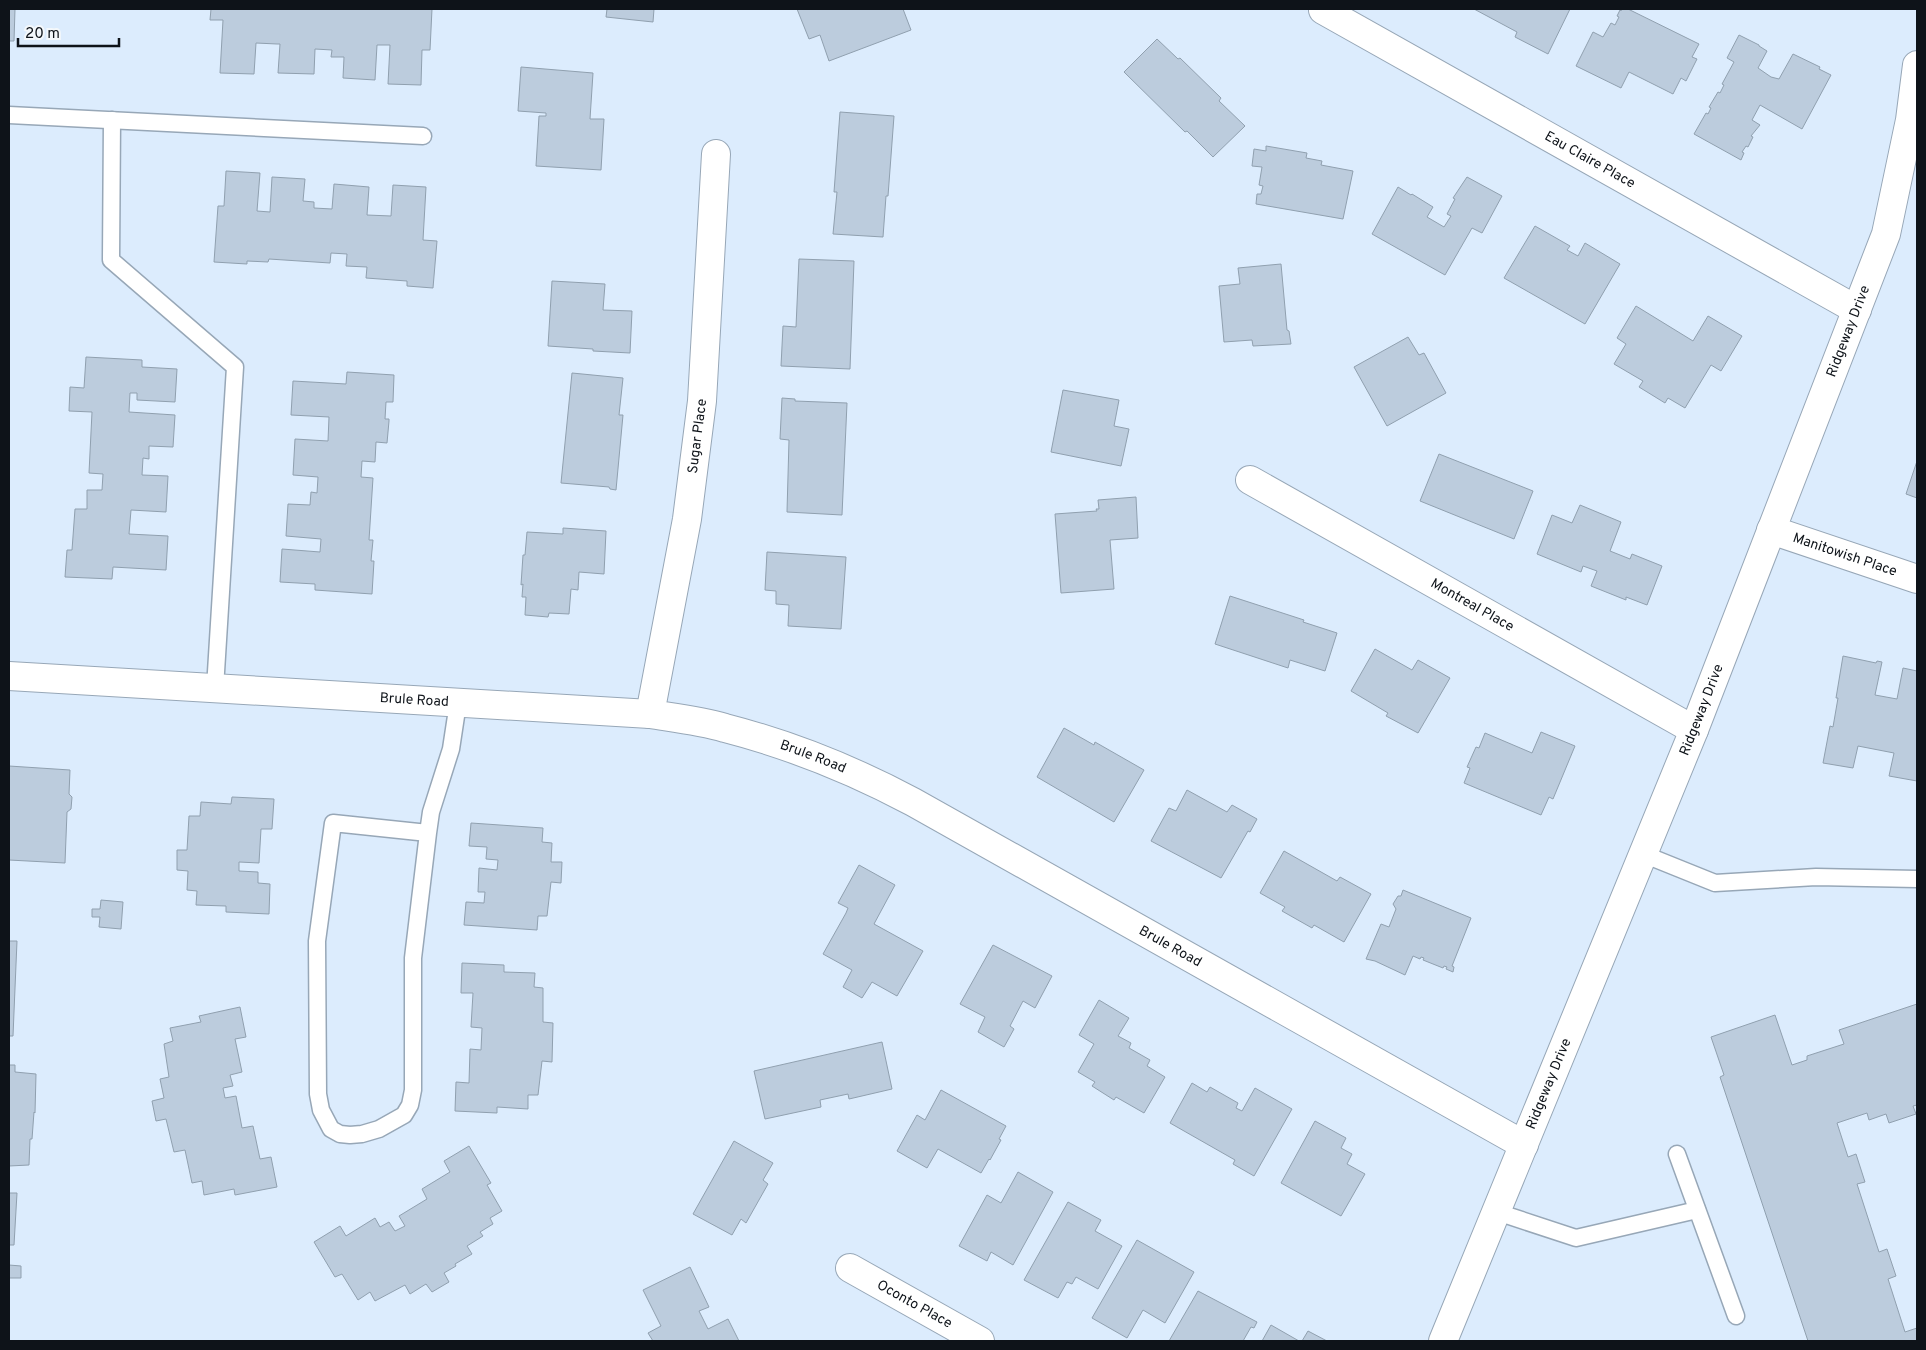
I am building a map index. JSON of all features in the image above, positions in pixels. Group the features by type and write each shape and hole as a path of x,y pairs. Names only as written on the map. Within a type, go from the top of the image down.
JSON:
{"street":[{"name":"Eau Claire Place","path":"1323,10 1857,310"},
{"name":"Ridgeway Drive","path":"1443,1341 1694,730 1886,234 1914,121 1917,65"},
{"name":"Sugar Place","path":"650,714 687,519 702,401 716,154"},
{"name":"Montreal Place","path":"1250,480 1694,730"},
{"name":"Manitowish Place","path":"1771,530 1917,579"},
{"name":"Brule Road","path":"9,676 650,714 733,730 797,749 868,778 913,802 1524,1145"},
{"name":"Oconto Place","path":"850,1268 980,1341"}],"lane":[{"path":"9,115 423,136"},
{"path":"112,120 111,260 235,367 215,688"},
{"path":"428,833 333,823 317,941 318,1094 326,1121 331,1129 340,1134 350,1136 379,1129 404,1115 410,1105 413,1090 413,958 431,812 452,748 458,703"},
{"path":"1643,854 1716,883 1816,877 1917,879"},
{"path":"1677,1154 1736,1316"},
{"path":"1497,1212 1576,1238 1697,1210"}],"building":[{"path":"9,9 15,9 14,41 9,41"},
{"path":"211,9 432,9 430,50 422,50 421,85 388,84 390,45 377,45 375,80 343,78 344,57 331,57 332,50 315,49 314,74 278,73 280,44 256,43 254,74 220,73 223,20 210,20"},
{"path":"607,9 654,9 653,22 606,17"},
{"path":"797,9 903,9 911,30 829,61 820,35 809,39"},
{"path":"1474,9 1570,9 1548,54 1515,37 1517,32"},
{"path":"1622,9 1628,9 1699,44 1692,57 1697,59 1686,81 1681,78 1673,94 1629,72 1621,88 1576,66 1593,32 1603,37 1611,23 1615,25 1619,17 1617,16"},
{"path":"1739,35 1767,51 1758,68 1771,77 1779,79 1793,54 1820,67 1819,69 1831,75 1802,129 1760,105 1752,120 1760,125 1751,136 1753,137 1748,147 1746,146 1742,152 1744,153 1741,160 1694,134 1724,85 1722,84 1734,62 1727,58"},
{"path":"1157,39 1178,59 1180,58 1221,98 1219,101 1245,126 1213,157 1124,72"},
{"path":"521,67 593,73 590,119 604,119 601,170 536,166 539,116 546,116 546,113 518,111"},
{"path":"840,112 894,116 883,237 833,234 837,192 834,192"},
{"path":"1266,146 1307,153 1306,158 1322,161 1321,165 1353,171 1343,219 1256,204 1257,194 1261,194 1263,186 1259,185 1262,167 1252,166 1254,149 1266,151"},
{"path":"226,171 260,173 257,211 270,212 272,177 305,179 303,201 314,202 314,208 332,209 334,184 369,187 367,215 391,216 393,185 426,187 423,240 437,241 433,288 407,286 407,281 366,278 367,267 346,266 347,254 331,253 330,263 269,259 268,262 247,261 247,264 214,262 218,206 224,206"},
{"path":"1467,177 1502,196 1482,233 1472,228 1445,275 1372,234 1398,187 1433,207 1427,217 1444,227 1451,216 1447,214 1455,199 1453,198"},
{"path":"1535,226 1570,246 1567,250 1578,256 1585,243 1620,264 1585,324 1504,278"},
{"path":"799,259 854,261 850,369 781,366 783,326 796,327"},
{"path":"1281,264 1287,330 1289,331 1291,344 1253,346 1252,340 1224,342 1219,286 1240,284 1238,268"},
{"path":"552,281 605,284 603,310 632,311 630,353 548,346"},
{"path":"1636,306 1693,341 1708,316 1742,336 1721,371 1711,365 1685,408 1668,398 1665,403 1639,387 1643,381 1614,364 1626,344 1617,338"},
{"path":"1408,337 1419,355 1424,353 1446,393 1387,426 1354,367"},
{"path":"86,357 142,360 142,367 177,369 175,402 137,400 137,393 130,393 129,412 175,415 173,447 149,446 149,459 143,458 142,475 168,476 166,512 131,510 129,534 168,536 166,570 113,567 112,579 65,577 67,550 72,550 75,509 87,509 87,490 102,490 103,474 89,473 92,412 69,411 70,387 84,388"},
{"path":"347,372 394,375 393,402 386,402 385,419 389,419 387,443 376,442 375,462 362,461 361,477 373,478 369,540 373,540 371,561 374,561 372,594 315,590 315,584 280,582 282,549 320,552 321,539 286,536 288,504 310,505 311,492 317,493 318,477 293,475 295,439 328,441 329,417 291,415 293,381 346,384"},
{"path":"572,373 623,378 619,415 623,415 616,490 609,487 561,483"},
{"path":"1063,390 1119,400 1114,426 1129,429 1121,466 1051,452"},
{"path":"782,398 795,399 795,401 847,403 842,515 787,512 789,440 780,439"},
{"path":"1439,454 1533,491 1514,539 1420,501"},
{"path":"1917,461 1917,498 1906,494"},
{"path":"1136,497 1138,538 1110,540 1114,589 1061,593 1055,514 1097,511 1096,509 1099,509 1098,500"},
{"path":"1580,505 1621,522 1610,551 1630,559 1632,554 1662,566 1647,605 1626,597 1626,600 1591,586 1597,571 1583,566 1581,572 1537,554 1552,515 1572,523"},
{"path":"563,528 606,531 604,574 579,572 578,590 571,589 569,614 549,613 548,617 525,615 526,597 522,597 523,584 521,585 527,532 563,534"},
{"path":"767,552 846,557 841,629 788,626 789,605 776,604 776,591 765,590"},
{"path":"1230,596 1304,620 1303,622 1337,633 1325,671 1290,660 1288,668 1215,644"},
{"path":"1375,649 1412,670 1418,660 1450,678 1418,733 1386,716 1388,713 1351,691"},
{"path":"1843,656 1876,663 1877,661 1882,662 1875,695 1897,699 1903,668 1917,671 1917,781 1889,776 1894,753 1858,746 1853,768 1823,763 1830,726 1833,727"},
{"path":"1064,728 1094,745 1095,742 1144,770 1114,822 1037,777"},
{"path":"1541,732 1575,746 1553,799 1549,797 1541,815 1464,783 1470,768 1467,767 1476,747 1479,748 1485,733 1532,753"},
{"path":"9,766 70,770 69,794 72,797 71,809 67,812 65,863 9,860"},
{"path":"1187,790 1227,812 1232,805 1257,819 1221,878 1151,841 1169,808 1176,811"},
{"path":"232,797 274,799 272,829 261,829 259,863 239,862 239,871 258,872 258,883 270,884 269,914 226,912 226,906 196,905 197,891 187,890 188,871 177,870 177,850 187,850 189,816 200,816 201,802 231,804"},
{"path":"471,823 543,828 542,842 552,843 551,862 562,862 561,883 551,882 547,916 538,916 537,930 464,925 466,902 484,903 485,892 478,892 479,868 497,870 498,860 486,859 487,847 469,846"},
{"path":"1284,851 1337,881 1340,877 1371,894 1344,942 1314,925 1312,928 1282,911 1285,907 1260,893"},
{"path":"859,865 895,885 874,924 923,951 897,996 872,982 862,998 843,987 852,970 823,954 846,913 848,908 838,903"},
{"path":"1403,890 1471,918 1452,966 1454,967 1453,972 1446,969 1447,967 1444,966 1443,968 1423,960 1424,958 1421,957 1420,959 1413,956 1405,975 1375,961 1366,959 1381,924 1389,927 1396,909 1393,904 1398,896 1401,896"},
{"path":"101,900 123,902 121,929 99,927 100,917 92,917 92,909 100,909"},
{"path":"9,941 17,941 13,1036 9,1036"},
{"path":"993,945 1052,976 1035,1008 1023,1001 1010,1026 1014,1029 1004,1047 978,1032 985,1017 960,1004"},
{"path":"462,963 504,965 504,972 535,973 534,987 543,988 543,1022 553,1023 552,1062 542,1061 538,1095 528,1095 528,1109 497,1107 497,1113 455,1111 456,1082 469,1083 470,1049 481,1050 482,1028 471,1027 473,993 461,993"},
{"path":"1099,1000 1129,1018 1118,1036 1131,1043 1129,1048 1150,1060 1147,1066 1165,1077 1144,1113 1116,1097 1114,1100 1092,1086 1095,1082 1078,1072 1094,1044 1079,1035"},
{"path":"1917,1004 1917,1105 1913,1106 1916,1114 1889,1123 1886,1114 1869,1120 1867,1113 1837,1123 1848,1157 1856,1154 1865,1182 1857,1184 1879,1252 1887,1249 1896,1276 1888,1279 1905,1332 1917,1328 1917,1341 1808,1341 1720,1077 1724,1075 1711,1037 1775,1015 1792,1065 1807,1060 1807,1056 1844,1044 1839,1030"},
{"path":"240,1007 246,1037 235,1039 242,1072 230,1075 233,1086 223,1088 225,1098 236,1096 242,1128 253,1126 260,1159 271,1157 277,1187 235,1195 234,1189 204,1195 202,1181 192,1183 185,1150 174,1152 166,1119 156,1121 152,1101 164,1098 160,1079 169,1077 164,1044 173,1041 170,1028 201,1022 199,1016"},
{"path":"882,1042 892,1089 849,1099 848,1094 820,1100 821,1107 765,1119 754,1071"},
{"path":"9,1065 15,1065 15,1072 36,1074 35,1113 32,1139 30,1139 29,1165 9,1166"},
{"path":"1192,1083 1207,1092 1210,1087 1238,1103 1236,1108 1242,1111 1255,1088 1292,1109 1254,1176 1233,1164 1235,1160 1170,1123"},
{"path":"941,1090 1006,1126 999,1139 1001,1140 981,1173 938,1149 927,1168 897,1151 917,1115 925,1120"},
{"path":"1315,1121 1346,1138 1341,1148 1352,1154 1347,1164 1365,1174 1341,1216 1281,1183"},
{"path":"734,1141 773,1163 763,1180 768,1184 746,1223 741,1219 732,1235 693,1214"},
{"path":"469,1146 491,1183 487,1185 502,1211 490,1218 493,1224 480,1232 483,1236 467,1246 472,1254 444,1273 449,1282 432,1292 426,1284 410,1294 405,1285 375,1301 370,1292 358,1300 342,1274 335,1277 314,1242 340,1226 346,1236 375,1218 380,1227 389,1222 395,1231 405,1226 399,1216 427,1199 422,1189 450,1172 444,1161"},
{"path":"1018,1172 1053,1192 1013,1265 991,1252 987,1261 959,1246 987,1195 1001,1203"},
{"path":"9,1193 17,1193 14,1245 9,1245"},
{"path":"1068,1202 1101,1220 1095,1231 1122,1246 1098,1289 1076,1277 1072,1284 1067,1282 1058,1298 1024,1280"},
{"path":"1137,1240 1194,1272 1165,1323 1143,1310 1127,1338 1092,1318"},
{"path":"9,1265 21,1266 21,1278 9,1278"},
{"path":"690,1267 709,1307 699,1311 708,1329 728,1319 739,1341 653,1341 648,1333 661,1326 643,1290"},
{"path":"1198,1291 1257,1322 1254,1328 1251,1327 1243,1341 1169,1341"},
{"path":"1271,1325 1299,1341 1262,1341"},
{"path":"1308,1331 1327,1341 1302,1341"}]}
